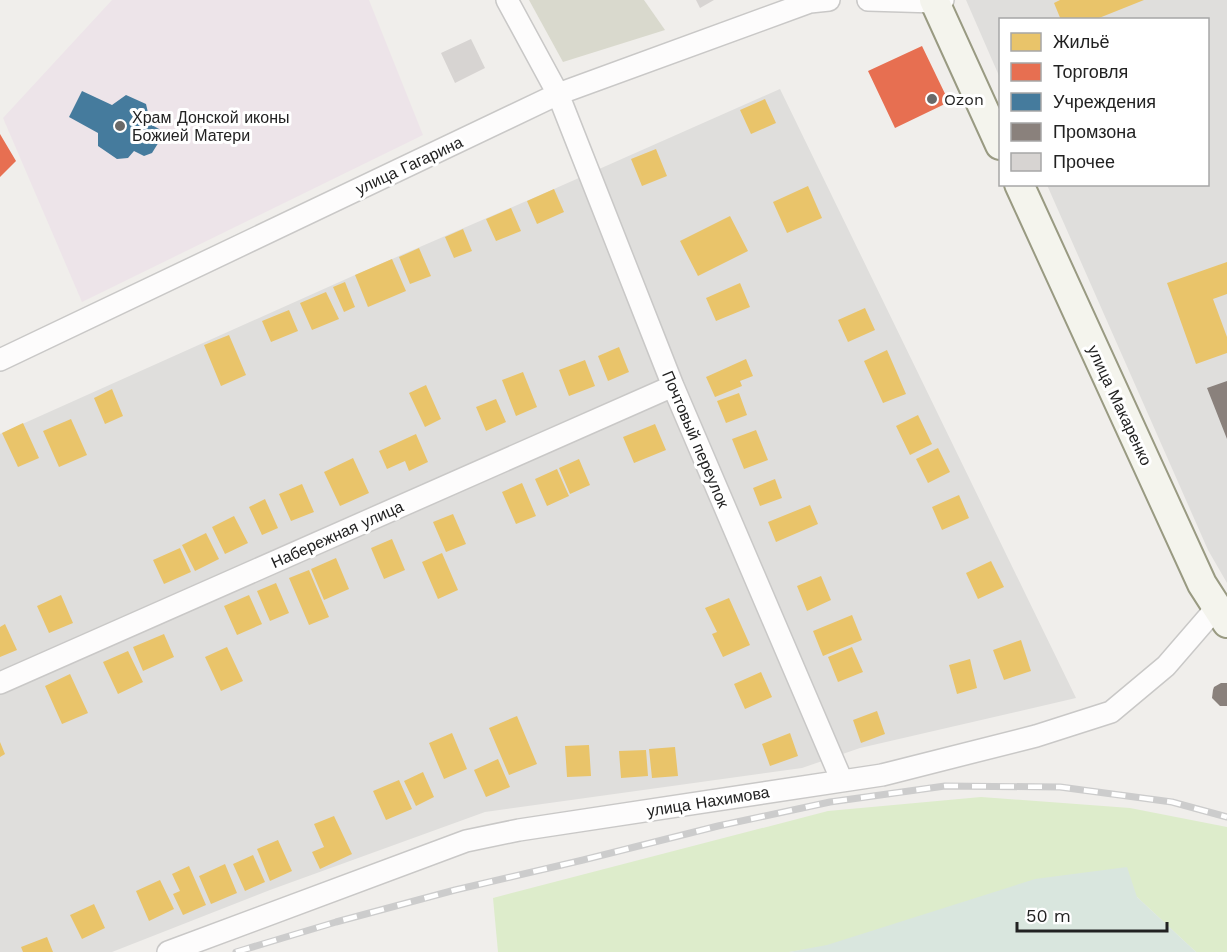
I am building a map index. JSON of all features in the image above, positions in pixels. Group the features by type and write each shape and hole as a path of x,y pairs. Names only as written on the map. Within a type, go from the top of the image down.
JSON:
{"main road":[{"path":"937,1 999,143"},
{"name":"улица Макаренко","path":"1020,186 1202,584 1222,615"}],"street":[{"name":"Почтовый переулок","path":"507,0 558,94 673,386 842,781"},
{"name":"улица Гагарина","path":"0,360 558,94 810,2 829,0"},
{"path":"868,0 937,1"},
{"name":"Набережная улица","path":"0,683 673,386"},
{"name":"улица Нахимова","path":"168,952 466,841 519,830 882,775 1025,738 1111,712 1222,615"}],"shaded area":[{"path":"112,0 369,0 423,135 82,302 3,118"},
{"path":"529,0 644,0 665,30 563,62"},
{"path":"966,0 1227,0 1227,583 1208,550 1047,186 1209,186 1209,18 999,18 999,76"},
{"path":"780,89 1076,698 860,748 802,768 485,812 270,890 112,952 0,952 0,434 355,275"},
{"path":"1127,867 1137,897 1196,952 789,952 827,945 1035,879"}],"green space":[{"path":"981,797 1130,808 1227,827 1227,952 1196,952 1137,897 789,952 498,952 493,898 828,811"}],"building: Жильё":[{"path":"1060,0 1144,0 1099,18 1060,18 1054,3"},
{"path":"765,99 776,123 751,134 740,110"},
{"path":"656,149 667,176 642,186 631,159"},
{"path":"808,186 822,218 787,233 773,202"},
{"path":"554,189 564,212 537,224 527,201"},
{"path":"511,208 521,231 496,241 486,219"},
{"path":"730,216 748,251 698,276 680,241"},
{"path":"463,229 472,251 454,258 445,237"},
{"path":"419,248 431,276 410,284 399,257"},
{"path":"392,259 406,291 368,307 355,275"},
{"path":"1227,262 1227,294 1213,299 1227,337 1227,353 1196,364 1167,283"},
{"path":"345,282 355,307 344,312 333,287"},
{"path":"740,283 750,307 716,321 706,298"},
{"path":"326,292 339,319 312,330 300,303"},
{"path":"865,308 875,330 848,342 838,320"},
{"path":"289,310 298,331 271,342 262,321"},
{"path":"229,335 246,375 221,386 204,345"},
{"path":"619,347 629,372 608,381 598,356"},
{"path":"887,350 906,394 883,403 864,361"},
{"path":"746,359 753,376 740,381 742,386 715,397 706,377"},
{"path":"585,360 595,386 569,396 559,370"},
{"path":"523,372 537,407 516,416 502,380"},
{"path":"426,385 441,419 425,427 409,393"},
{"path":"112,389 123,416 105,424 94,398"},
{"path":"739,393 747,415 726,423 717,401"},
{"path":"496,399 506,422 486,431 476,407"},
{"path":"918,415 932,444 910,455 896,426"},
{"path":"71,419 87,455 59,467 43,431"},
{"path":"23,423 39,458 18,467 2,433"},
{"path":"655,424 666,450 634,463 623,437"},
{"path":"756,430 768,460 744,469 732,439"},
{"path":"416,434 428,462 409,471 405,461 387,469 379,451"},
{"path":"938,448 950,472 928,483 916,459"},
{"path":"353,458 369,493 340,506 324,472"},
{"path":"579,459 590,485 570,494 559,468"},
{"path":"557,469 569,496 547,506 535,479"},
{"path":"775,479 782,498 760,506 753,488"},
{"path":"522,483 536,516 516,524 502,492"},
{"path":"302,484 314,512 291,521 279,494"},
{"path":"959,495 969,518 942,530 932,507"},
{"path":"265,499 278,528 262,535 249,507"},
{"path":"810,505 818,524 776,542 768,522"},
{"path":"453,514 466,544 446,552 433,522"},
{"path":"234,516 248,543 225,554 212,527"},
{"path":"206,533 219,559 195,571 182,545"},
{"path":"392,539 405,570 384,579 371,548"},
{"path":"180,548 191,572 164,584 153,560"},
{"path":"442,553 458,590 438,599 422,562"},
{"path":"336,558 349,589 324,600 311,569"},
{"path":"991,561 1004,587 978,599 966,573"},
{"path":"309,570 329,617 309,625 289,578"},
{"path":"821,576 831,600 807,611 797,586"},
{"path":"276,583 289,613 270,621 257,591"},
{"path":"61,595 73,623 49,633 37,606"},
{"path":"249,595 262,624 237,635 224,606"},
{"path":"729,598 750,645 723,657 712,634 717,632 705,608"},
{"path":"852,615 862,640 823,656 813,631"},
{"path":"5,624 17,650 0,657 0,627"},
{"path":"164,634 174,657 143,671 133,647"},
{"path":"1021,640 1031,671 1004,680 993,650"},
{"path":"227,647 243,681 221,691 205,657"},
{"path":"852,647 863,672 838,682 828,657"},
{"path":"128,651 143,682 118,694 103,662"},
{"path":"970,659 977,688 957,694 949,665"},
{"path":"761,672 772,697 745,709 734,684"},
{"path":"70,674 88,713 62,724 45,686"},
{"path":"877,711 885,734 861,743 853,720"},
{"path":"517,716 537,764 509,775 489,728"},
{"path":"452,733 467,769 444,779 429,743"},
{"path":"790,733 798,756 770,766 762,744"},
{"path":"0,742 5,754 0,757"},
{"path":"589,745 591,776 567,777 565,746"},
{"path":"675,747 678,776 652,778 649,749"},
{"path":"646,750 648,776 621,778 619,751"},
{"path":"498,759 510,787 486,797 474,770"},
{"path":"423,772 434,797 416,806 404,781"},
{"path":"399,780 412,809 386,820 373,791"},
{"path":"334,816 352,854 320,869 312,852 324,847 314,824"},
{"path":"278,840 292,871 270,881 257,849"},
{"path":"253,855 265,882 245,891 233,864"},
{"path":"225,864 237,893 211,904 199,876"},
{"path":"189,866 206,905 183,915 173,894 180,891 172,874"},
{"path":"160,880 174,909 149,921 136,891"},
{"path":"94,904 105,928 82,939 70,915"},
{"path":"47,937 53,952 23,952 21,947"}],"building: Торговля":[{"path":"922,46 949,102 895,128 868,71"},
{"path":"0,134 16,161 0,177"}],"building: Учреждения":[{"name":"Храм Донской иконы Божией Матери","path":"82,91 112,105 126,95 146,104 148,123 161,130 162,137 152,153 144,156 134,151 128,158 117,159 98,146 98,133 69,117"}],"building: Промзона":[{"path":"1227,381 1227,439 1207,388"},
{"path":"1227,683 1227,706 1220,706 1212,698 1214,687"}],"building: Прочее":[{"path":"696,0 714,0 700,8"},
{"path":"471,39 485,68 455,83 441,53"}],"railway":[{"path":"236,952 455,890 718,826 830,802 945,786 1060,787 1172,802 1227,817"}],"place":[{"name":"Ozon","path":"932,99"},
{"name":"Храм Донской иконы Божией Матери","path":"120,126"}]}
